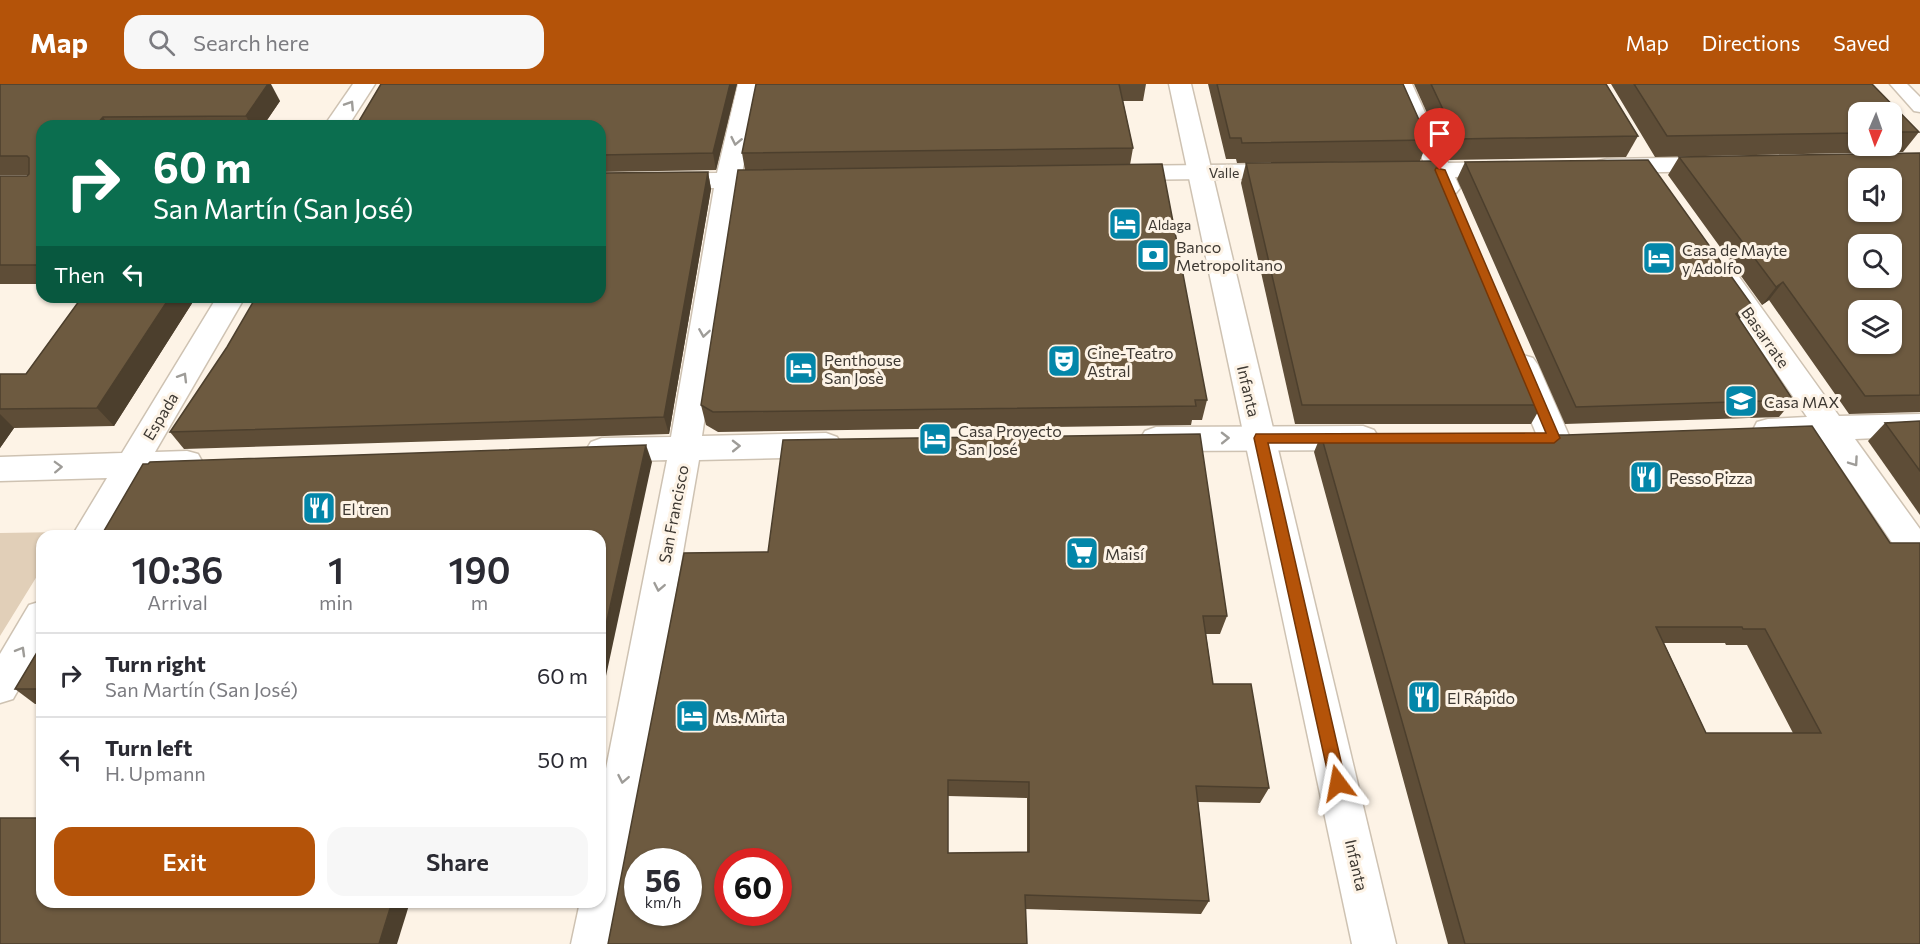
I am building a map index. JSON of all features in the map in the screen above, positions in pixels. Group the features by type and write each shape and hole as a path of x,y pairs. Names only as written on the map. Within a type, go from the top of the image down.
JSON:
{"street":[{"path":"340,120 364,84"},
{"name":"San Francisco","path":"606,874 685,447 728,181 749,84"},
{"name":"Infanta","path":"1180,84 1198,172 1374,944"},
{"path":"1401,84 1458,213"},
{"path":"1628,135 1666,194"},
{"path":"1589,167 1741,164"},
{"path":"1371,171 1531,168"},
{"name":"Valle","path":"1093,174 1313,171"},
{"path":"606,181 799,179"},
{"name":"Basarrate","path":"1707,253 1920,556"},
{"name":"Espada","path":"93,530 227,303"},
{"path":"1513,342 1565,437 1519,438"},
{"path":"1738,431 1920,425"},
{"path":"1128,440 1389,438"},
{"path":"579,451 853,444"},
{"path":"0,469 213,462"},
{"path":"0,687 36,626"},
{"name":"San Francisco","path":"593,944 600,908"}],"lane":[{"path":"1898,84 1920,107"}],"shaded area":[{"path":"36,532 36,578 0,636 0,533"}],"building":[{"path":"0,84 268,84 246,116 36,120 36,265 0,265 0,176 27,176 29,158 27,156 0,156"},
{"path":"381,84 730,84 713,153 606,155 606,120 360,120"},
{"path":"756,84 1119,84 1133,148 742,153"},
{"path":"1217,84 1403,84 1428,140 1242,143 1241,138 1230,138"},
{"path":"1431,84 1606,84 1638,136 1457,139"},
{"path":"1634,84 1872,84 1890,102 1848,102 1848,133 1667,136"},
{"path":"1902,115 1919,132 1902,132"},
{"path":"1902,153 1920,153 1920,395 1865,396 1783,282 1776,287 1679,157 1848,154 1848,156 1902,156"},
{"path":"1648,160 1751,304 1736,314 1793,400 1576,407 1465,162"},
{"path":"1435,161 1542,405 1302,405 1246,163"},
{"path":"1162,164 1207,400 1195,400 1196,406 713,412 701,405 738,170"},
{"path":"708,172 664,417 170,432 227,347 253,303 606,303 606,173"},
{"path":"78,303 166,303 97,408 0,409 0,374 26,374"},
{"path":"1920,421 1920,471 1885,423"},
{"path":"1812,426 1890,543 1920,543 1920,944 1465,944 1321,435 1566,435","holes":["1656,627 1742,627 1743,629 1765,629 1821,733 1706,733"]},
{"path":"1200,434 1227,616 1203,616 1213,684 1251,684 1269,788 1196,786 1209,901 1025,895 1027,944 608,944 624,862 624,926 702,926 702,848 627,848 684,553 768,552 783,440","holes":["948,780 1029,782 1029,852 948,853"]},
{"path":"646,445 606,625 606,530 104,530 143,464"},
{"path":"36,654 36,689 15,689"},
{"path":"0,818 36,818 36,908 390,908 379,944 0,944"}],"place":[{"name":"Aldaga","path":"1125,224"},
{"name":"Banco Metropolitano","path":"1153,255"},
{"name":"Casa de Mayte y Adolfo","path":"1659,258"},
{"name":"Cine-Teatro Astral","path":"1064,361"},
{"name":"Penthouse San Josè","path":"801,368"},
{"name":"Casa MAX","path":"1741,401"},
{"name":"Casa Proyecto San José","path":"935,439"},
{"name":"Pesso Pizza","path":"1646,477"},
{"name":"El tren","path":"319,508"},
{"name":"Maisí","path":"1082,553"},
{"name":"El Rápido","path":"1424,697"},
{"name":"Ms. Mirta","path":"692,716"}],"route":[{"path":"1338,783 1260,438 1554,438 1440,170"}]}
